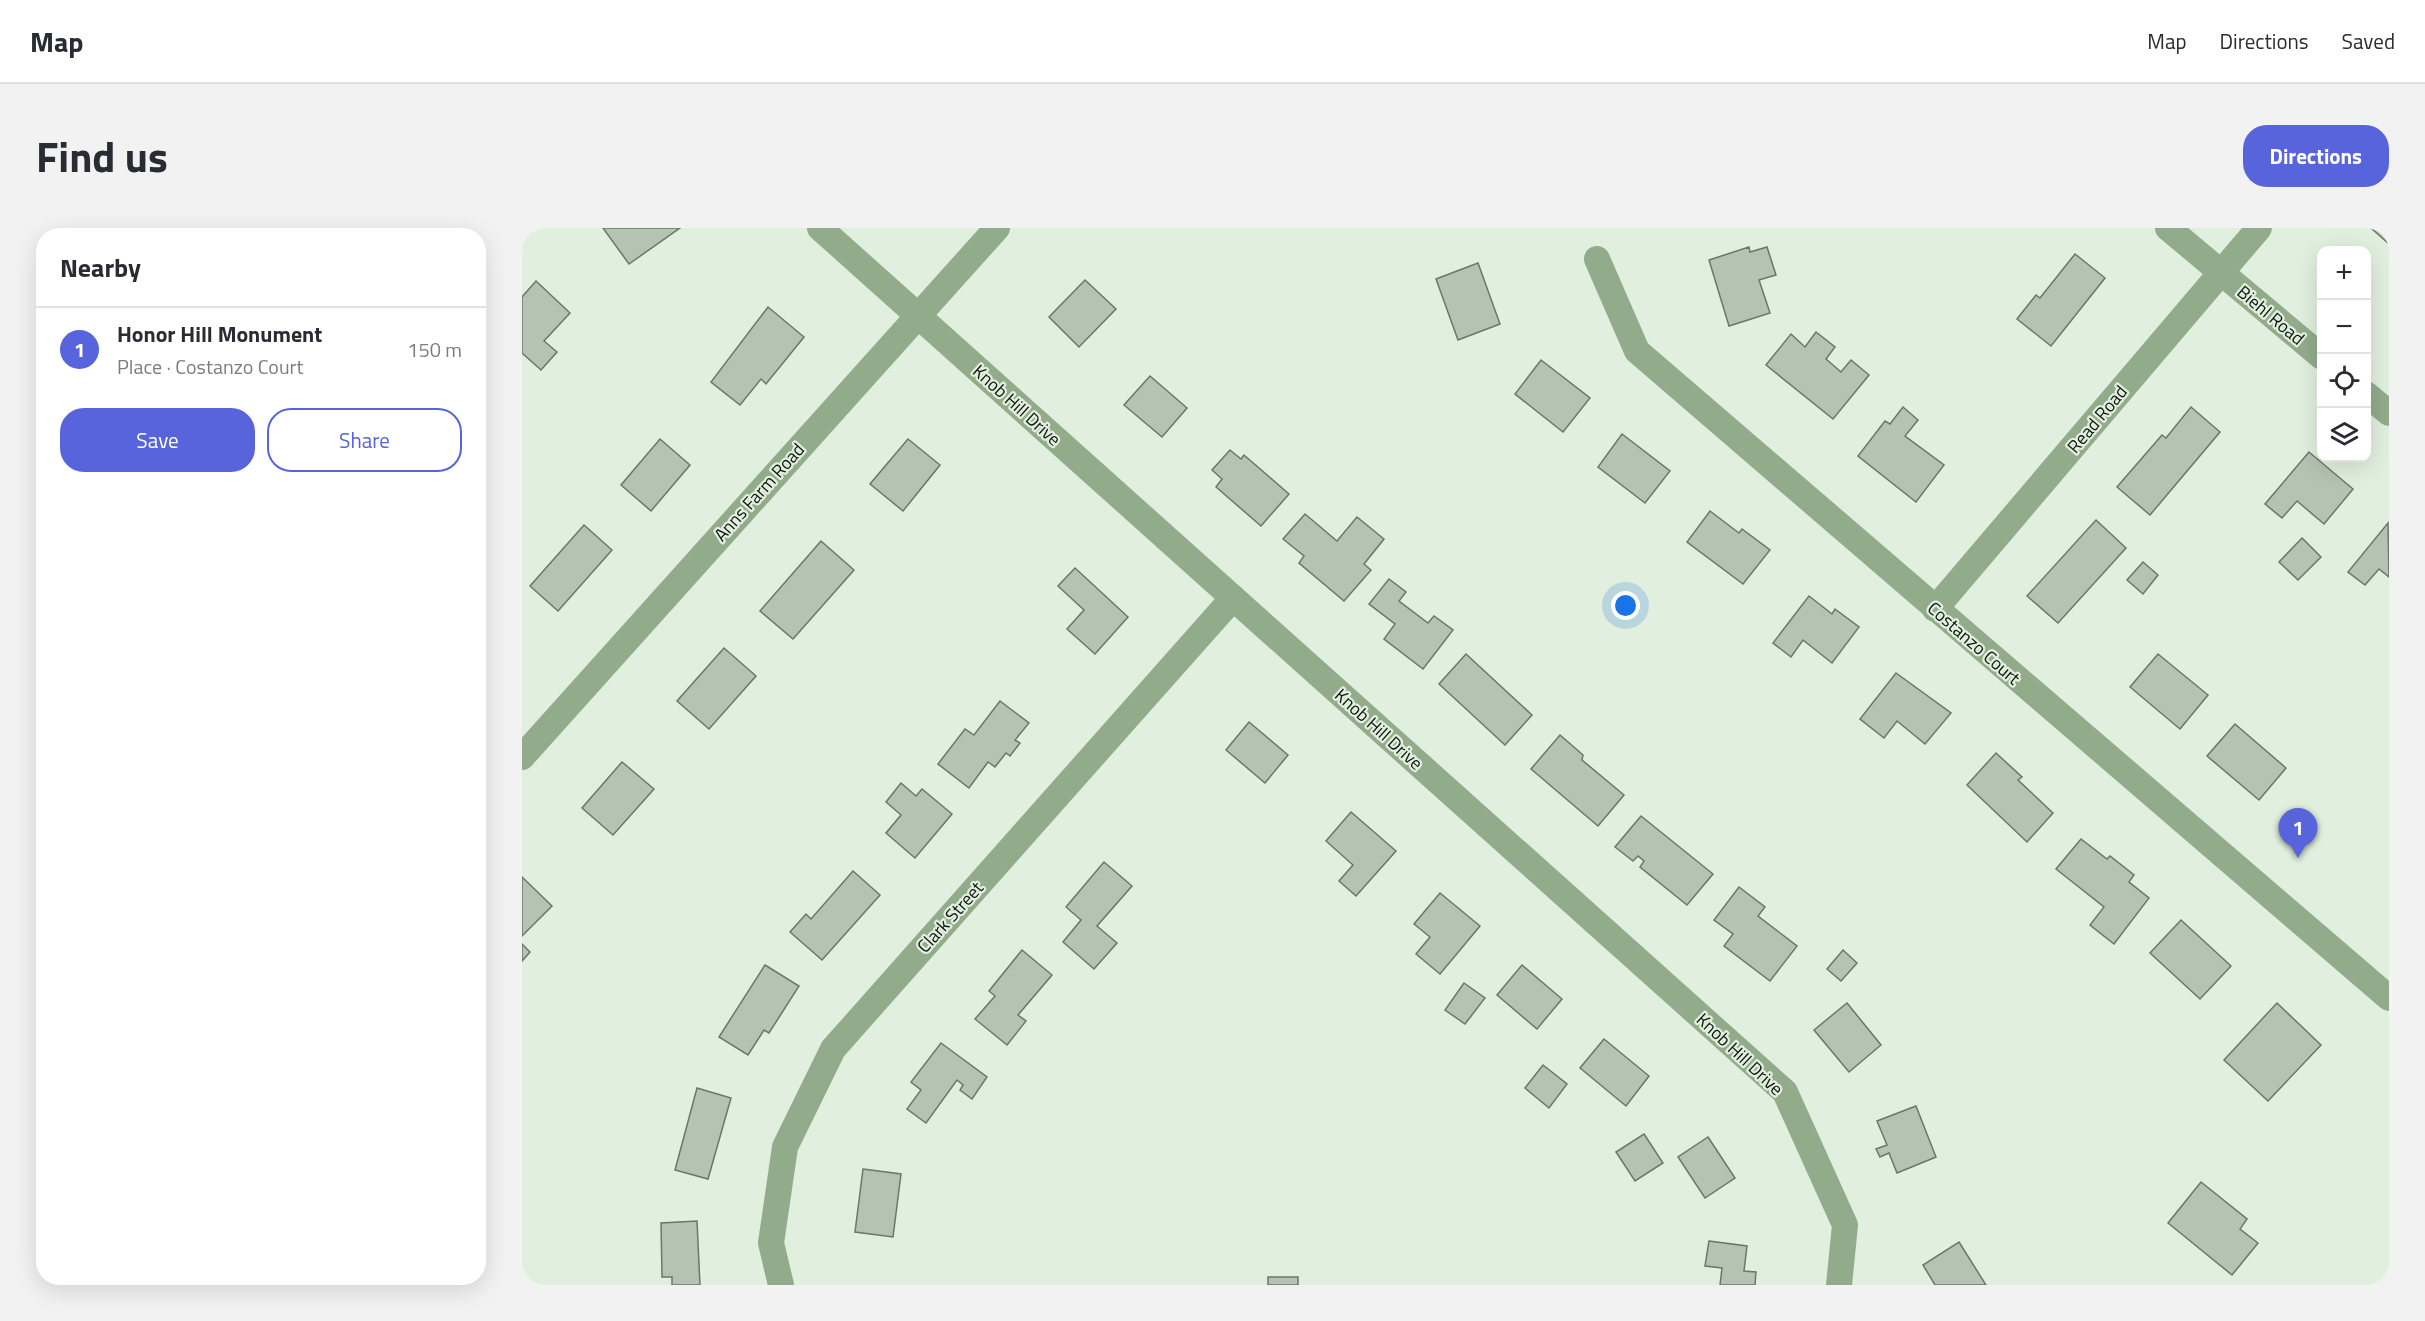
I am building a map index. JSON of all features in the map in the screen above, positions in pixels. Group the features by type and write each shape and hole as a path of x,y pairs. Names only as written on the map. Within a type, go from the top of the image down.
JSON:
{"street":[{"name":"Knob Hill Drive","path":"820,228 1785,1092 1845,1225 1839,1285"},
{"name":"Anns Farm Road","path":"522,757 997,228"},
{"path":"2168,228 2220,274"},
{"name":"Read Road","path":"1935,609 2259,228"},
{"name":"Costanzo Court","path":"1597,260 1637,351 2389,998"},
{"name":"Biehl Road","path":"2220,274 2318,354"},
{"path":"2371,397 2389,413"},
{"name":"Clark Street","path":"781,1285 771,1244 785,1147 833,1049 1233,598"}],"building":[{"path":"603,228 680,228 629,264"},
{"path":"2371,228 2389,228 2389,244"},
{"path":"1749,247 1750,252 1767,247 1776,275 1759,280 1770,313 1729,326 1709,260"},
{"path":"2075,254 2105,278 2051,346 2017,319 2036,295 2040,298"},
{"path":"1478,263 1500,324 1458,340 1436,279"},
{"path":"1085,280 1116,309 1079,347 1049,317"},
{"path":"536,281 570,313 544,341 557,352 541,370 522,353 522,297"},
{"path":"768,307 804,337 766,384 761,379 740,405 711,382"},
{"path":"1816,332 1835,347 1826,359 1841,372 1851,360 1869,375 1833,419 1766,365 1791,334 1805,347"},
{"path":"1541,360 1590,398 1563,432 1515,394"},
{"path":"1150,376 1187,408 1162,437 1124,405"},
{"path":"1903,407 1918,420 1905,436 1944,465 1916,502 1858,456 1885,421 1890,424"},
{"path":"2191,407 2220,432 2150,515 2117,487 2162,435 2166,438"},
{"path":"1622,434 1670,471 1645,503 1598,467"},
{"path":"660,439 690,465 651,511 621,485"},
{"path":"908,439 940,465 903,511 870,484"},
{"path":"1230,450 1241,459 1244,455 1289,494 1261,526 1216,487 1222,479 1212,470"},
{"path":"2309,452 2317,459 2317,462 2321,462 2353,489 2324,524 2297,501 2282,518 2265,504"},
{"path":"1710,511 1739,533 1742,529 1770,550 1743,584 1687,542"},
{"path":"1305,514 1337,541 1357,517 1384,539 1364,564 1371,570 1344,601 1299,563 1304,556 1283,539"},
{"path":"2096,520 2126,548 2058,623 2027,596"},
{"path":"2388,523 2389,577 2379,569 2365,585 2348,572"},
{"path":"584,525 612,550 558,611 530,586"},
{"path":"2302,538 2321,557 2298,580 2279,562"},
{"path":"821,541 854,570 793,639 760,611"},
{"path":"2143,562 2158,575 2143,594 2127,580"},
{"path":"1075,568 1128,617 1095,654 1067,629 1084,610 1058,586"},
{"path":"1389,579 1406,592 1399,601 1428,623 1434,616 1453,630 1423,669 1384,639 1395,624 1369,604"},
{"path":"1809,596 1832,614 1835,609 1859,627 1832,663 1803,640 1791,657 1773,643"},
{"path":"724,648 756,676 709,729 677,701"},
{"path":"1466,654 1532,715 1505,745 1439,684"},
{"path":"2158,654 2208,695 2180,729 2130,687"},
{"path":"1896,673 1951,713 1925,744 1897,721 1884,738 1860,719"},
{"path":"1000,701 1029,723 1015,740 1020,743 1010,756 1006,753 995,767 988,762 969,788 938,764 965,729 974,735"},
{"path":"1249,722 1288,755 1265,783 1226,750"},
{"path":"2235,724 2286,768 2259,800 2207,756"},
{"path":"1560,735 1583,755 1582,760 1624,795 1598,826 1531,769"},
{"path":"1996,753 2022,777 2018,780 2053,813 2027,842 1967,785"},
{"path":"622,762 654,789 613,835 582,808"},
{"path":"901,783 916,796 922,789 952,814 915,858 886,833 901,815 886,802"},
{"path":"1351,812 1396,851 1356,896 1339,881 1353,865 1326,841"},
{"path":"1641,816 1713,874 1687,905 1640,867 1644,861 1638,856 1633,861 1615,847"},
{"path":"2081,839 2107,859 2110,856 2134,875 2129,882 2149,898 2114,944 2090,925 2104,907 2056,869"},
{"path":"1104,862 1132,886 1097,926 1117,943 1094,969 1063,942 1081,920 1066,907"},
{"path":"853,871 880,895 822,960 790,932 806,914 811,919"},
{"path":"522,877 552,906 522,936"},
{"path":"1739,887 1765,907 1758,916 1797,946 1770,981 1724,946 1733,934 1714,920"},
{"path":"1440,893 1480,926 1440,974 1416,954 1430,937 1414,924"},
{"path":"2181,920 2231,966 2200,999 2150,953"},
{"path":"522,944 530,952 522,961"},
{"path":"1022,950 1052,975 1018,1015 1026,1021 1007,1045 975,1019 995,996 989,991"},
{"path":"1843,950 1857,963 1841,981 1827,969"},
{"path":"765,965 799,986 769,1033 764,1030 748,1055 719,1037"},
{"path":"1522,965 1562,999 1537,1029 1497,995"},
{"path":"1464,983 1485,998 1465,1024 1445,1010"},
{"path":"1847,1003 1881,1045 1849,1072 1814,1030"},
{"path":"2277,1003 2321,1045 2268,1101 2224,1060"},
{"path":"1604,1039 1649,1076 1626,1106 1580,1068"},
{"path":"941,1043 987,1077 972,1099 960,1090 963,1085 957,1080 926,1123 907,1109 921,1090 911,1082"},
{"path":"1543,1065 1567,1084 1549,1108 1525,1088"},
{"path":"697,1088 731,1098 708,1179 675,1170"},
{"path":"1916,1106 1936,1157 1897,1173 1889,1153 1880,1157 1876,1149 1887,1145 1877,1121"},
{"path":"1644,1134 1663,1163 1635,1181 1616,1152"},
{"path":"1708,1137 1735,1178 1705,1198 1678,1157"},
{"path":"863,1169 901,1174 893,1237 855,1232"},
{"path":"2201,1182 2247,1219 2240,1229 2258,1243 2232,1275 2168,1223"},
{"path":"697,1221 700,1285 672,1285 672,1277 662,1277 661,1223"},
{"path":"1709,1241 1747,1246 1744,1271 1756,1272 1755,1285 1720,1285 1722,1268 1705,1266"},
{"path":"1959,1242 1986,1285 1935,1285 1923,1265"},
{"path":"1268,1277 1298,1277 1298,1285 1268,1285"}],"place":[{"name":"Honor Hill Monument","path":"2298,858"}]}
